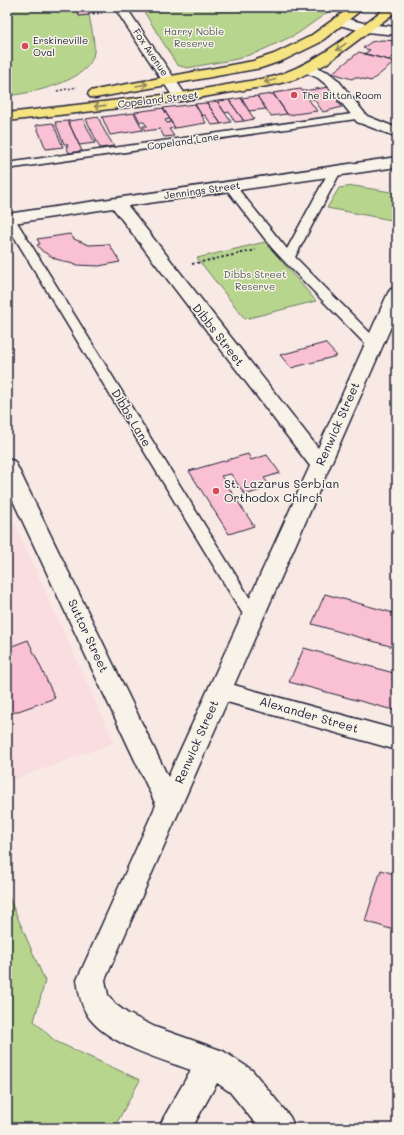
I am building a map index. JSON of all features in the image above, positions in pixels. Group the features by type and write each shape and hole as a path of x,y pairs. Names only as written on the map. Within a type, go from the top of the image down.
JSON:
{"main road":[{"name":"Copeland Street","path":"7,110 256,65 279,57 314,40 359,7"},
{"name":"Copeland Street","path":"7,117 180,97 266,83 291,76 321,61 395,7"}],"street":[{"name":"Fox Avenue","path":"120,7 180,97"},
{"path":"340,21 366,28 397,31"},
{"path":"307,68 323,75 333,83 359,116 367,122 397,133"},
{"name":"Jennings Street","path":"8,219 397,162"},
{"name":"Dibbs Street","path":"117,203 167,270 320,465"},
{"name":"Renwick Street","path":"279,1128 241,1081 212,1062 126,1030 109,1019 96,1004 91,980 397,293"},
{"name":"Suttor Street","path":"9,476 169,805"},
{"name":"Alexander Street","path":"220,691 397,740"},
{"path":"175,1128 212,1062"}],"lane":[{"name":"Copeland Lane","path":"7,166 359,116"},
{"path":"288,258 335,171"},
{"path":"230,186 276,245 374,346"},
{"name":"Dibbs Lane","path":"8,219 253,617"}],"path":[{"path":"89,14 97,14"},
{"path":"167,270 276,245"}],"shaded area":[{"path":"303,88 323,117 292,123 269,92"},
{"path":"7,508 114,743 7,782"}],"green space":[{"path":"7,7 77,7 79,16 89,15 94,47 94,52 90,62 83,71 58,84 44,89 7,96"},
{"name":"Harry Noble Reserve","path":"141,7 335,7 297,34 258,52 237,59 187,68 177,65"},
{"path":"354,186 397,193 397,221 327,208 339,188"},
{"name":"Dibbs Street Reserve","path":"265,242 316,301 245,319 197,258"},
{"path":"7,893 45,981 34,1021 55,1041 140,1080 114,1128 7,1128"}],"building":[{"path":"77,7 87,7 89,15 79,16"},
{"path":"382,40 397,41 397,58 393,57 389,60 364,54 370,50 363,48 371,42"},
{"path":"359,52 395,62 371,81 355,77 352,79 332,73"},
{"path":"329,87 340,101 337,101 342,107 323,112 314,99 310,99 303,91"},
{"path":"301,89 317,111 288,115 273,93"},
{"path":"273,94 287,114 271,116 257,96"},
{"path":"257,96 266,109 249,111 241,98"},
{"path":"241,98 254,119 244,121 229,100"},
{"path":"229,100 244,121 235,122 229,112 225,113 217,101"},
{"path":"217,101 231,122 221,124 207,103"},
{"path":"207,103 221,124 212,125 205,115 202,116 195,104"},
{"path":"195,104 206,123 175,128 163,108"},
{"path":"163,108 170,119 165,120 167,123 171,122 175,128 169,129 174,136 164,137 160,129 145,131 143,126 147,126 144,122 140,122 135,112"},
{"path":"134,113 143,130 110,135 102,117"},
{"path":"98,117 114,146 100,148 86,119"},
{"path":"83,119 95,143 79,145 68,121"},
{"path":"68,121 82,151 69,153 66,146 68,146 67,144 64,144 55,122"},
{"path":"53,123 63,147 46,149 36,125"},
{"path":"70,234 74,239 89,245 109,244 120,262 99,266 76,265 56,259 42,251 37,245 40,244 37,239"},
{"path":"325,343 337,356 291,368 280,355"},
{"name":"St. Lazarus Serbian Orthodox Chirch","path":"248,454 251,460 267,455 280,473 264,478 271,487 245,495 231,474 221,476 254,526 229,534 189,471"},
{"path":"325,594 397,614 397,648 312,624"},
{"path":"28,640 55,698 7,715 7,648"},
{"path":"304,648 397,674 397,711 289,682"},
{"path":"381,870 397,875 397,931 365,921"}],"place":[{"name":"Erskineville Oval","path":"25,46"},
{"name":"The Bitton Room","path":"294,95"},
{"name":"St. Lazarus Serbian Orthodox Chirch","path":"216,491"}]}
